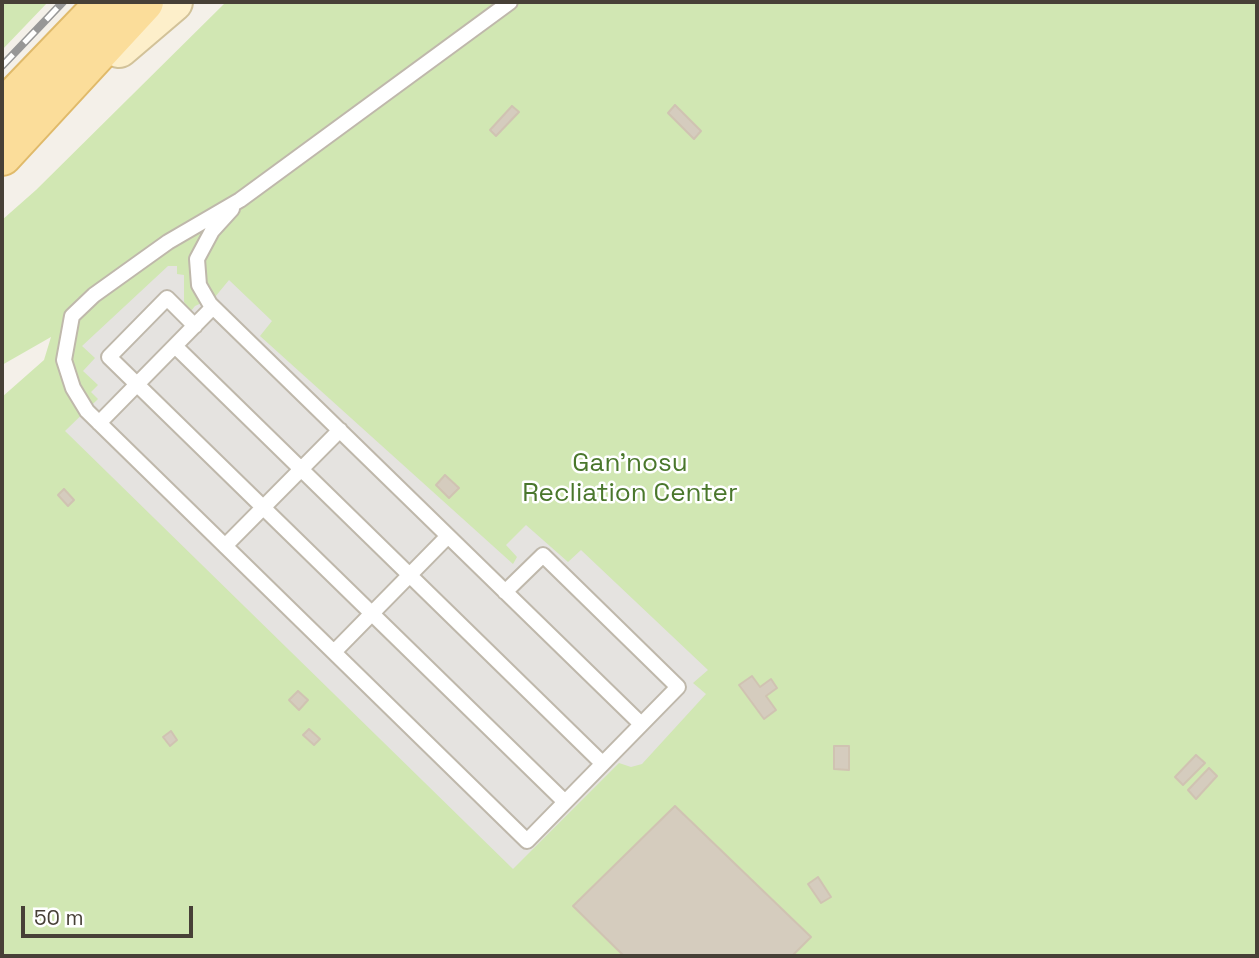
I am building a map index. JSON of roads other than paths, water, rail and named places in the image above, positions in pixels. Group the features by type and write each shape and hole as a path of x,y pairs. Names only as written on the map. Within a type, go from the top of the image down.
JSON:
{"main road":[{"path":"2,110 106,2"},
{"path":"2,156 144,2"}],"street":[{"path":"55,101 173,2"}],"lane":[{"path":"505,592 543,555 678,687 527,841 99,423 73,388 64,360 72,316 94,295 168,242 240,200 510,2"},
{"path":"240,200 212,231 197,259 199,285 214,307 641,724"},
{"path":"195,326 167,298 109,357 565,802"},
{"path":"99,423 214,307"},
{"path":"175,346 603,764"},
{"path":"225,546 340,430"},
{"path":"334,652 448,537"}],"railway":[{"path":"2,66 63,2"}],"park label":[{"name":"Gan'nosu Recliation Center","path":"630,479"}]}
